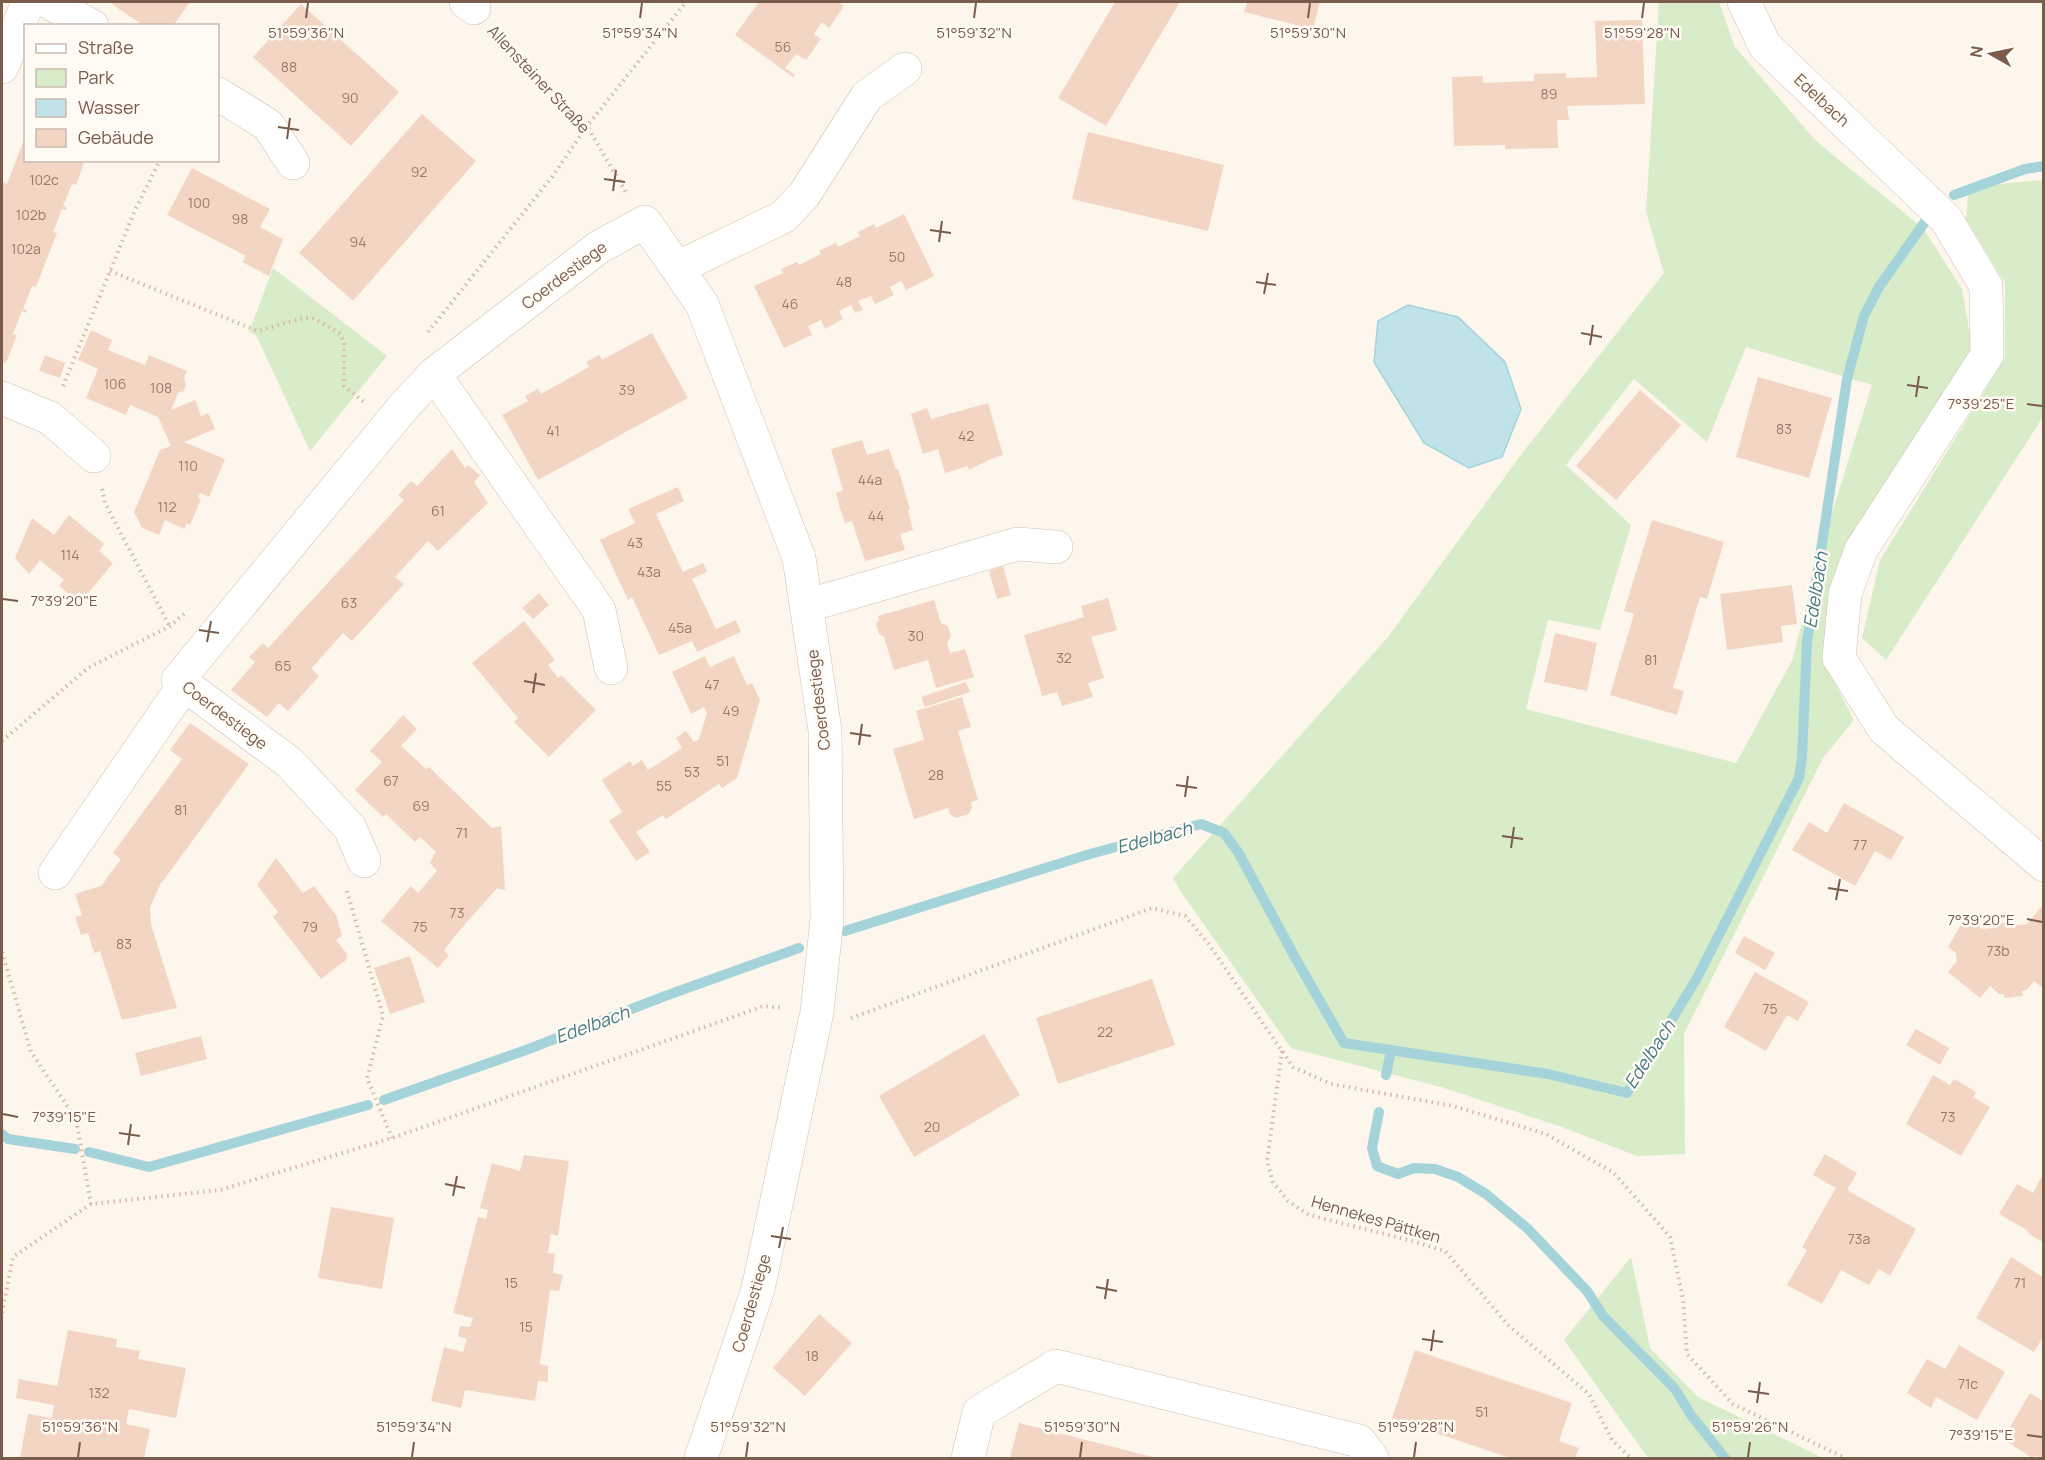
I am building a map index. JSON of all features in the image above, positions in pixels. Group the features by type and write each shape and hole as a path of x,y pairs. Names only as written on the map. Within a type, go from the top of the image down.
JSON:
{"street":[{"path":"2,67 28,2"},
{"path":"48,2 88,24"},
{"name":"Edelbach","path":"1744,2 1765,46 1946,219 1986,286 1987,355 1861,550 1845,594 1839,658 1884,729 2043,865"},
{"path":"677,268 783,217 804,195 867,96 905,69"},
{"path":"219,95 268,126 293,163"},
{"name":"Coerdestiege","path":"354,873 350,828 290,763 178,680 434,374 599,247 645,222 702,304 799,558 825,730 827,919 817,1012 758,1289 701,1458"},
{"path":"434,374 599,610 611,668"},
{"path":"2,398 50,418 94,456"},
{"path":"806,606 1017,544 1056,546"},
{"path":"55,873 184,685"},
{"path":"968,1458 979,1412 1056,1366 1359,1441 1372,1458"}],"path":[{"path":"587,126 686,2"},
{"name":"Allensteiner Straße","path":"470,5 587,126 645,222"},
{"path":"50,418 143,191 159,162"},
{"path":"110,271 258,331 303,318 312,318 322,322 339,333 344,342 344,386 390,424"},
{"path":"94,456 105,503 170,626 170,638"},
{"path":"2,741 88,668 170,626 187,611"},
{"path":"354,873 383,1016 367,1078 392,1138"},
{"path":"2,1313 13,1257 91,1204 220,1190 392,1138 764,1006 851,1018 1152,908 1185,916 1208,943 1293,1066 1331,1084 1453,1106 1546,1134 1614,1173 1670,1237 1683,1299 1687,1354 1733,1404 1845,1458"},
{"path":"2,952 31,1052 76,1119 91,1204"},
{"name":"Hennekes Pättken","path":"1282,1051 1267,1161 1273,1182 1288,1201 1309,1215 1445,1251 1508,1325 1589,1394 1612,1440 1631,1458"}],"green space":[{"path":"1659,2 1719,2 1735,47 1816,141 1923,228 1962,289 1972,347 1897,473 1825,664 1854,720 1823,758 1684,1034 1685,1154 1637,1156 1559,1126 1441,1087 1291,1048 1173,878 1388,637 1520,456 1664,273 1646,212","holes":["1746,347 1872,385 1825,535 1792,661 1736,763 1526,709 1548,620 1600,630 1631,525 1566,465 1634,379 1707,442"]},
{"path":"2043,180 2043,417 1886,660 1862,638 1880,560 2005,358 2005,283 1966,219 1969,187"},
{"path":"273,268 387,356 310,451 256,335 249,332"},
{"path":"1631,1257 1650,1348 1698,1397 1823,1458 1648,1458 1564,1340"}],"water":[{"path":"1408,305 1458,317 1505,362 1521,409 1502,457 1469,468 1424,443 1374,362 1378,321"}],"building":[{"path":"109,2 190,2 174,24 141,24"},
{"path":"759,2 838,2 844,6 829,28 822,22 814,34 821,39 806,60 796,54 785,68 795,75 793,77 735,35"},
{"path":"1115,2 1180,2 1106,126 1058,98"},
{"path":"1247,2 1320,2 1313,29 1244,12"},
{"path":"301,4 399,92 351,146 253,57"},
{"path":"1642,20 1645,104 1567,106 1569,120 1557,120 1558,148 1505,149 1505,145 1454,146 1452,77 1483,76 1483,83 1534,81 1534,74 1566,73 1566,78 1597,77 1595,21"},
{"path":"422,114 476,161 353,301 299,253"},
{"path":"1088,132 1224,165 1208,231 1072,199"},
{"path":"24,140 24,162 84,162 76,185 72,184 63,206 67,208 62,209 53,232 57,233 36,287 32,286 23,309 27,310 26,313 22,311 13,334 17,335 6,363 2,362 2,182 7,184"},
{"path":"192,168 270,209 260,227 283,239 269,276 242,262 246,256 167,215"},
{"path":"904,214 934,276 906,290 901,281 890,287 894,295 875,304 871,296 858,301 863,310 855,313 851,305 839,311 843,319 825,329 821,320 808,326 812,335 784,348 754,286 783,273 781,269 797,262 799,265 821,254 819,251 836,243 838,247 860,236 858,232 874,224 876,228"},
{"path":"91,330 112,340 108,350 145,365 149,355 187,371 184,378 186,384 184,391 178,393 171,410 195,400 201,416 208,413 215,429 184,442 225,459 209,497 200,493 198,498 201,499 190,525 187,523 184,529 165,520 159,535 142,528 134,512 160,450 171,446 158,417 130,405 126,415 86,398 98,369 78,360"},
{"path":"652,333 688,398 538,480 502,415 528,401 525,396 538,389 541,394 589,367 586,362 599,355 602,360"},
{"path":"45,355 65,363 60,378 39,371"},
{"path":"1758,377 1832,398 1809,478 1736,457"},
{"path":"1640,390 1681,425 1616,500 1576,466"},
{"path":"988,403 1003,455 969,470 968,466 945,473 938,449 923,454 911,414 927,408 931,419"},
{"path":"862,440 867,455 889,449 896,469 898,468 910,509 908,510 913,530 900,534 905,550 865,561 852,521 845,523 840,508 836,493 843,490 831,449"},
{"path":"452,449 465,468 468,465 480,475 474,482 488,503 438,551 428,541 395,577 404,584 352,641 343,633 311,669 319,676 288,711 279,703 267,717 231,690 255,662 249,657 263,643 268,648 404,500 398,495 411,481 417,486"},
{"path":"678,487 684,501 656,514 683,572 703,563 707,572 692,579 716,629 736,620 741,632 697,652 692,641 659,655 632,597 628,600 600,540 635,523 628,509"},
{"path":"69,515 104,544 99,551 113,563 85,597 79,592 74,598 59,586 64,580 40,560 29,574 15,558 32,518 54,535"},
{"path":"1652,520 1724,542 1707,599 1700,597 1673,688 1684,691 1677,715 1610,695 1634,614 1624,611"},
{"path":"1003,566 1011,595 997,599 989,571"},
{"path":"1792,585 1797,624 1781,626 1783,642 1727,650 1720,594"},
{"path":"539,593 549,605 533,619 522,608"},
{"path":"1108,598 1117,630 1091,637 1104,678 1088,683 1093,697 1062,706 1057,692 1042,696 1024,635 1084,617 1081,606"},
{"path":"934,600 941,623 948,626 951,636 947,643 950,653 965,649 974,677 936,688 928,660 894,670 884,637 879,634 876,624 878,616"},
{"path":"524,621 555,660 548,665 558,678 561,675 596,710 549,757 514,722 518,718 472,663"},
{"path":"1555,633 1597,643 1587,691 1544,682"},
{"path":"705,656 710,667 734,656 747,685 752,683 760,700 737,778 722,788 719,784 666,819 663,815 636,832 650,852 636,861 609,821 622,812 602,780 630,761 633,766 642,760 648,770 682,748 676,738 686,731 694,742 699,739 707,713 704,707 691,714 672,672"},
{"path":"966,682 970,692 925,707 921,697"},
{"path":"962,697 971,727 958,731 978,800 971,802 972,807 969,814 956,818 950,814 948,808 914,819 893,749 924,740 916,711"},
{"path":"403,715 417,729 401,746 426,769 429,767 492,828 501,826 505,890 497,888 460,930 444,950 449,955 438,968 381,921 411,886 418,893 437,871 430,863 436,852 420,837 415,842 386,814 383,817 355,790 382,762 370,751"},
{"path":"190,723 249,764 160,885 150,907 151,924 177,1008 122,1020 100,951 94,953 88,933 81,935 75,917 82,915 75,894 101,886 121,859 113,853 182,759 170,750"},
{"path":"1844,803 1904,837 1891,860 1875,851 1855,886 1792,850 1809,822 1827,833"},
{"path":"276,858 303,893 314,886 336,915 342,936 336,940 347,954 346,960 321,979 273,917 278,912 257,885"},
{"path":"2041,907 2043,910 2043,988 2034,981 2027,990 2022,991 2023,996 2004,998 2004,994 1999,994 1990,986 1980,998 1948,972 1957,961 1956,953 1948,947 1966,916 1982,929 1995,928 1995,924 2014,921 2015,925 2027,924"},
{"path":"1744,936 1775,953 1765,970 1735,953"},
{"path":"410,956 425,1002 390,1014 374,968"},
{"path":"1755,972 1809,1002 1798,1021 1787,1015 1766,1051 1724,1027"},
{"path":"1152,979 1175,1045 1058,1084 1036,1018"},
{"path":"1916,1029 1949,1048 1940,1065 1906,1045"},
{"path":"984,1034 1020,1095 914,1157 879,1096"},
{"path":"201,1036 207,1059 141,1076 135,1053"},
{"path":"1933,1075 1950,1085 1954,1079 1976,1092 1973,1097 1990,1107 1961,1156 1906,1124"},
{"path":"1825,1154 1857,1173 1847,1190 1916,1229 1890,1276 1879,1269 1869,1285 1841,1270 1822,1304 1787,1285 1807,1250 1802,1247 1836,1188 1813,1175"},
{"path":"524,1155 569,1161 558,1236 551,1234 548,1253 555,1254 553,1273 563,1275 559,1291 550,1290 540,1364 548,1366 548,1382 538,1381 535,1401 465,1390 461,1408 431,1401 444,1347 463,1352 467,1339 458,1336 460,1326 470,1327 473,1318 453,1313 478,1217 486,1219 488,1210 480,1208 492,1163 520,1171"},
{"path":"2043,1174 2043,1242 1999,1214 2017,1184 2033,1193"},
{"path":"331,1207 394,1218 382,1289 318,1278"},
{"path":"2011,1257 2043,1277 2043,1337 2034,1352 1976,1318"},
{"path":"819,1314 852,1343 805,1396 773,1368"},
{"path":"68,1330 117,1339 116,1347 140,1351 138,1359 186,1368 176,1418 129,1409 126,1424 150,1429 144,1458 20,1458 28,1414 52,1418 54,1405 16,1398 19,1379 57,1386"},
{"path":"1959,1345 2005,1372 1977,1420 1936,1397 1931,1408 1907,1393 1927,1359 1945,1369"},
{"path":"1415,1350 1572,1403 1559,1441 1579,1448 1575,1458 1506,1458 1392,1418"},
{"path":"2030,1393 2043,1401 2043,1458 2034,1456 2032,1458 2003,1439"},
{"path":"1019,1423 1157,1458 1010,1458"}],"waterway":[{"name":"Edelbach","path":"1954,195 2025,169 2044,166"},
{"name":"Edelbach","path":"845,931 1090,854 1201,824 1224,833 1238,852 1344,1043 1548,1074 1627,1093 1697,978 1799,778 1807,642 1847,379 1864,316 1879,287 1927,219"},
{"name":"Edelbach","path":"384,1100 526,1050 665,996 799,948"},
{"path":"1386,1075 1391,1051"},
{"name":"Edelbach","path":"89,1152 149,1167 368,1105"},
{"path":"1379,1112 1372,1148 1377,1166 1398,1174 1414,1168 1435,1169 1458,1177 1486,1194 1527,1228 1587,1291 1603,1316 1675,1389 1691,1415 1725,1458"},
{"name":"Edelbach","path":"2,1134 8,1139 75,1149"}]}
